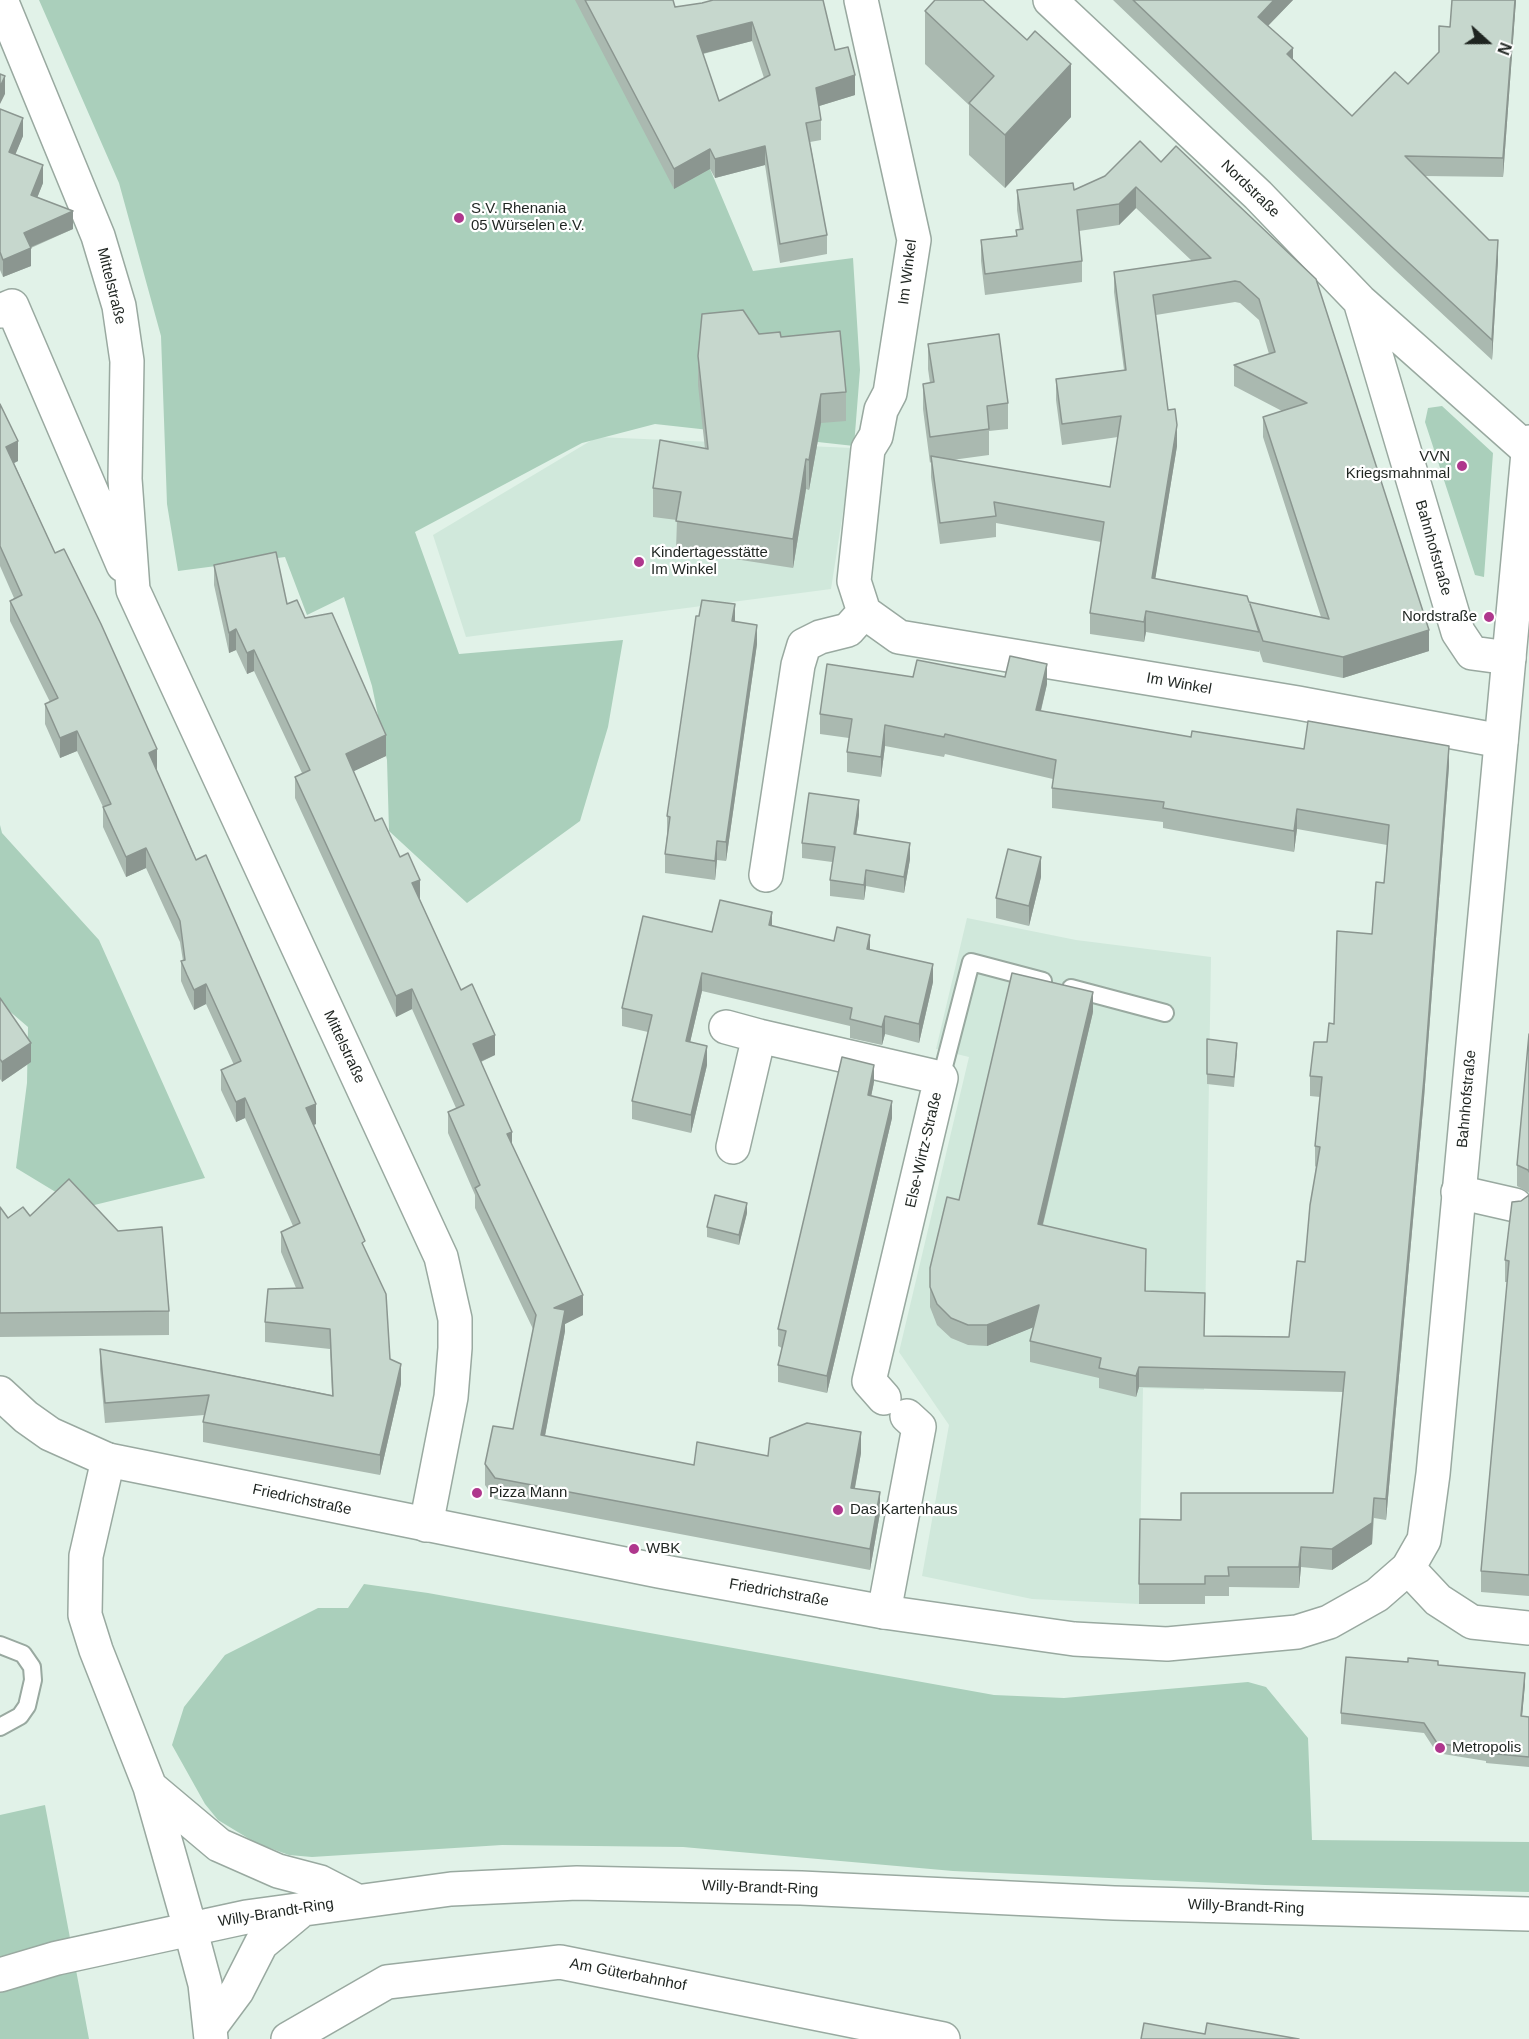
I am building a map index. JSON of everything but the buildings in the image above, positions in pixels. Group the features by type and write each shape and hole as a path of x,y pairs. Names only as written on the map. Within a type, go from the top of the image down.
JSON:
{"street":[{"name":"Mittelstraße","path":"1,0 98,236 120,306 127,361 125,479 133,590"},
{"name":"Im Winkel","path":"861,0 914,240 890,393 880,410 876,436 868,448 854,582 864,612 899,637 1298,704 1501,741"},
{"name":"Nordstraße","path":"1050,0 1258,195 1360,301 1529,450"},
{"name":"Bahnhofstraße","path":"1360,301 1458,632 1472,652 1509,658"},
{"name":"Mittelstraße","path":"0,311 12,306 133,590 441,1257 455,1319 455,1348 451,1397 426,1525"},
{"name":"Bahnhofstraße","path":"1416,1554 1433,1474 1529,442"},
{"path":"766,875 798,665 804,645 820,637 848,630 864,612"},
{"name":"Else-Wirtz-Straße","path":"726,1028 941,1078 870,1381 895,1407 919,1427 884,1612"},
{"path":"734,1147 759,1036"},
{"path":"1458,1192 1515,1205"},
{"name":"Friedrichstraße","path":"0,1393 26,1417 50,1434 108,1460 426,1525 884,1612 1074,1639 1167,1644 1297,1632 1318,1625 1377,1595 1416,1554"},
{"path":"108,1460 86,1556 85,1614 96,1650 150,1786 205,1984 211,2033"},
{"path":"1416,1554 1438,1600 1472,1622 1529,1628"},
{"path":"150,1786 219,1845 278,1871 320,1881 355,1900"},
{"name":"Willy-Brandt-Ring","path":"0,1975 57,1958 190,1928 355,1900 451,1889 577,1883 801,1888 1114,1903 1529,1914"},
{"path":"211,2033 237,1991 261,1944 303,1909"},
{"name":"Am Güterbahnhof","path":"288,2039 387,1982 560,1962 943,2039"}],"lane":[{"path":"941,1078 971,962 1165,1013"},
{"path":"0,1645 22,1654 32,1667 33,1680 27,1706 20,1716 0,1727"}],"shaded area":[{"name":"S.V. Rhenania 05 Würselen e.V.","path":"39,0 617,0 710,169 753,271 853,258 860,370 854,446 655,424 582,443 415,532 459,654 623,640 608,727 580,821 467,903 389,831 387,760 372,686 344,597 307,615 285,557 178,571 167,504 161,336 119,183"},
{"path":"1442,406 1493,453 1484,577 1475,575 1425,422 1428,408"},
{"name":"Kindertagesstätte Im Winkel","path":"597,437 853,448 831,589 466,637 433,535"},
{"path":"0,825 2,833 99,940 205,1178 82,1208 16,1168 27,1083 28,1027 0,1003"},
{"path":"967,918 1076,940 1211,957 1204,1390 1143,1388 1139,1604 1032,1599 922,1576 949,1425 899,1352 969,1057 936,1049"},
{"path":"364,1584 428,1593 994,1695 1064,1698 1248,1682 1266,1687 1308,1738 1312,1840 1529,1842 1529,1892 1265,1885 953,1871 683,1847 502,1845 312,1857 289,1855 256,1843 218,1820 205,1804 172,1745 184,1707 225,1655 318,1608 348,1608"},
{"path":"45,1805 89,2039 0,2039 0,1815"}],"place":[{"name":"S.V. Rhenania 05 Würselen e.V.","path":"459,218"},
{"name":"VVN Kriegsmahnmal","path":"1462,466"},
{"name":"Kindertagesstätte Im Winkel","path":"639,562"},
{"name":"Nordstraße","path":"1489,617"},
{"name":"Pizza Mann","path":"477,1493"},
{"name":"Das Kartenhaus","path":"838,1510"},
{"name":"WBK","path":"634,1549"},
{"name":"Metropolis","path":"1440,1748"}]}
